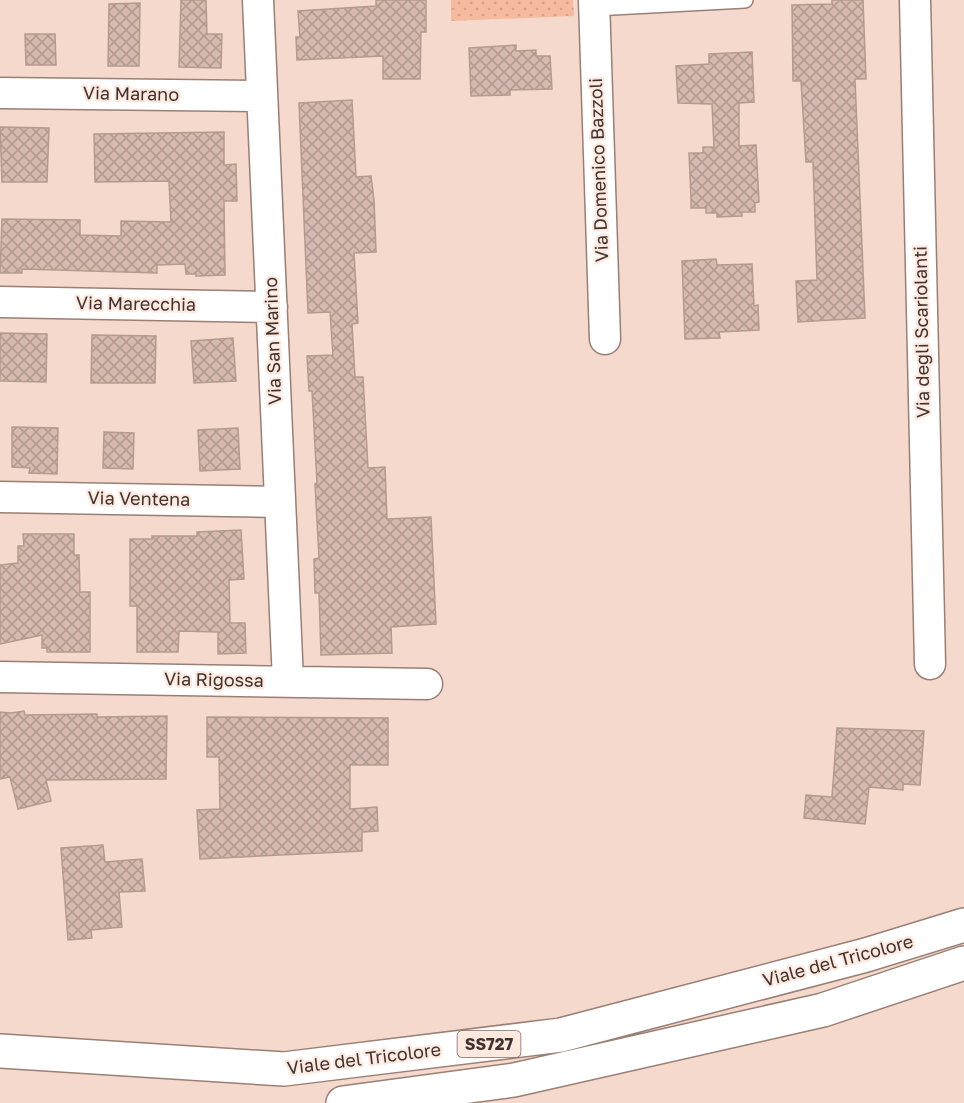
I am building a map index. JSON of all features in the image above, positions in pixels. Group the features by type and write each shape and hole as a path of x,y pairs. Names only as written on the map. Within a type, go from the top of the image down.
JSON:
{"highway":[{"name":"Viale del Tricolore","path":"0,1051 284,1069 561,1035 866,955 964,925"},
{"name":"Viale del Tricolore","path":"343,1103 525,1078 823,1010 964,963"}],"street":[{"name":"Via San Marino","path":"258,0 278,502 288,681"},
{"name":"Via degli Scariolanti","path":"915,0 930,664"},
{"name":"Via Domenico Bazzoli","path":"594,4 604,339"},
{"name":"Via Marano","path":"0,93 262,96"},
{"name":"Via Marecchia","path":"0,302 272,307"},
{"name":"Via Ventena","path":"0,497 278,502"},
{"name":"Via Rigossa","path":"0,677 427,684"}],"lane":[{"path":"594,4 745,0"}],"shaded area":[{"path":"451,0 573,0 574,16 451,21"}],"building":[{"path":"181,0 206,0 207,34 222,34 221,68 179,67"},
{"path":"376,0 426,0 426,32 421,32 420,79 383,79 383,56 297,60 296,37 300,37 298,11 376,6"},
{"path":"832,0 863,0 866,79 855,79 865,318 798,322 796,281 817,280 813,162 806,162 801,81 793,81 792,5 832,4"},
{"path":"140,3 139,66 108,66 109,4"},
{"path":"25,34 55,34 56,65 26,65"},
{"path":"516,45 516,51 536,50 536,56 550,56 552,89 510,90 510,95 471,96 469,48"},
{"path":"752,52 754,102 739,103 739,146 756,145 759,202 755,203 755,212 742,212 742,216 717,217 717,213 706,213 706,208 691,208 689,153 703,153 703,147 714,147 712,104 678,103 676,66 709,64 709,54"},
{"path":"352,100 356,177 371,176 374,200 376,252 354,253 358,323 352,324 355,377 363,377 368,468 385,467 387,519 431,517 436,624 391,627 392,653 321,655 319,593 315,593 314,559 319,558 315,484 317,483 312,391 309,391 307,356 333,355 330,312 308,313 299,103"},
{"path":"0,127 49,128 47,182 2,182"},
{"path":"224,132 224,165 236,164 237,201 224,201 225,275 186,274 185,264 157,265 157,273 22,269 22,273 0,273 2,219 80,220 80,235 121,236 121,221 171,222 169,181 95,182 94,134"},
{"path":"716,259 717,265 752,264 754,306 758,305 759,330 719,332 720,338 685,339 682,261"},
{"path":"0,333 47,334 46,382 0,381"},
{"path":"92,335 156,336 155,383 91,383"},
{"path":"233,338 236,381 194,383 191,341"},
{"path":"12,427 58,428 57,474 29,473 30,468 12,467"},
{"path":"238,428 240,469 200,471 198,430"},
{"path":"104,432 134,433 133,469 103,468"},
{"path":"241,530 244,579 229,580 230,623 245,623 246,653 218,654 218,632 179,631 178,652 137,652 137,606 130,606 130,539 152,539 152,536 197,536 197,532"},
{"path":"23,534 74,534 74,555 79,555 80,592 90,592 90,652 47,652 47,648 42,648 42,635 0,644 0,565 18,563 18,546 24,546"},
{"path":"24,711 25,715 167,716 166,779 46,780 51,801 18,809 10,777 0,779 0,712"},
{"path":"207,717 388,718 388,765 350,765 350,809 377,807 378,831 362,832 362,851 200,859 197,810 220,809 219,757 207,757"},
{"path":"837,728 924,731 920,785 903,784 903,790 869,787 865,824 804,818 806,795 832,797"},
{"path":"103,845 105,862 142,859 145,891 119,892 122,927 91,930 92,938 68,940 61,848"}]}
